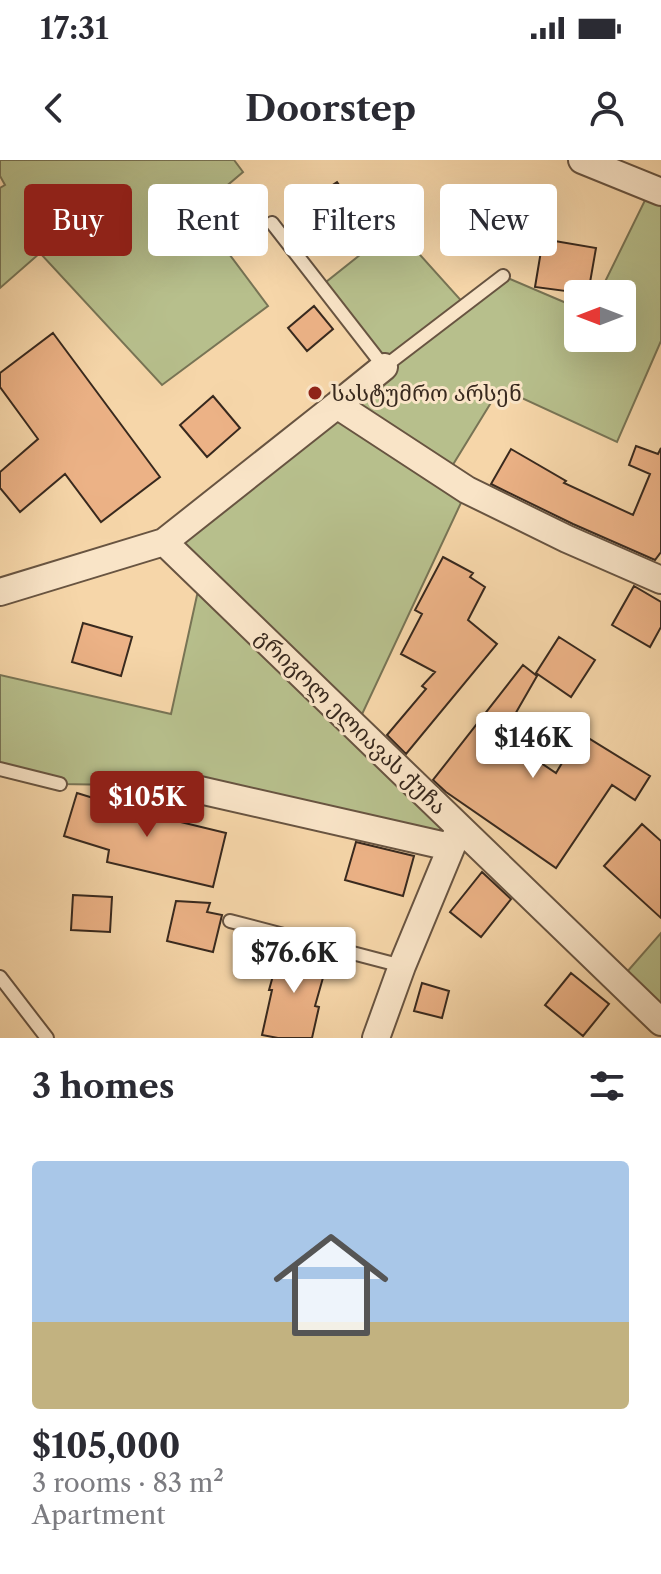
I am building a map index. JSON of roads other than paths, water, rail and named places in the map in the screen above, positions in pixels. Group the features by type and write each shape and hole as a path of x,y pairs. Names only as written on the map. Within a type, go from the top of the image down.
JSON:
{"street":[{"path":"582,160 661,192"},
{"path":"0,592 164,542 384,367"},
{"path":"337,405 467,490 661,580"},
{"name":"გრიგოლ ელიავას ქუჩა","path":"164,542 455,838 661,1022"},
{"path":"182,786 455,838 376,1038"}],"lane":[{"path":"272,223 384,367 503,276"},
{"path":"0,769 60,784"},
{"path":"230,921 402,966"},
{"path":"0,977 47,1038"}],"place":[{"name":"სასტუმრო არსენ","path":"315,393"}]}
